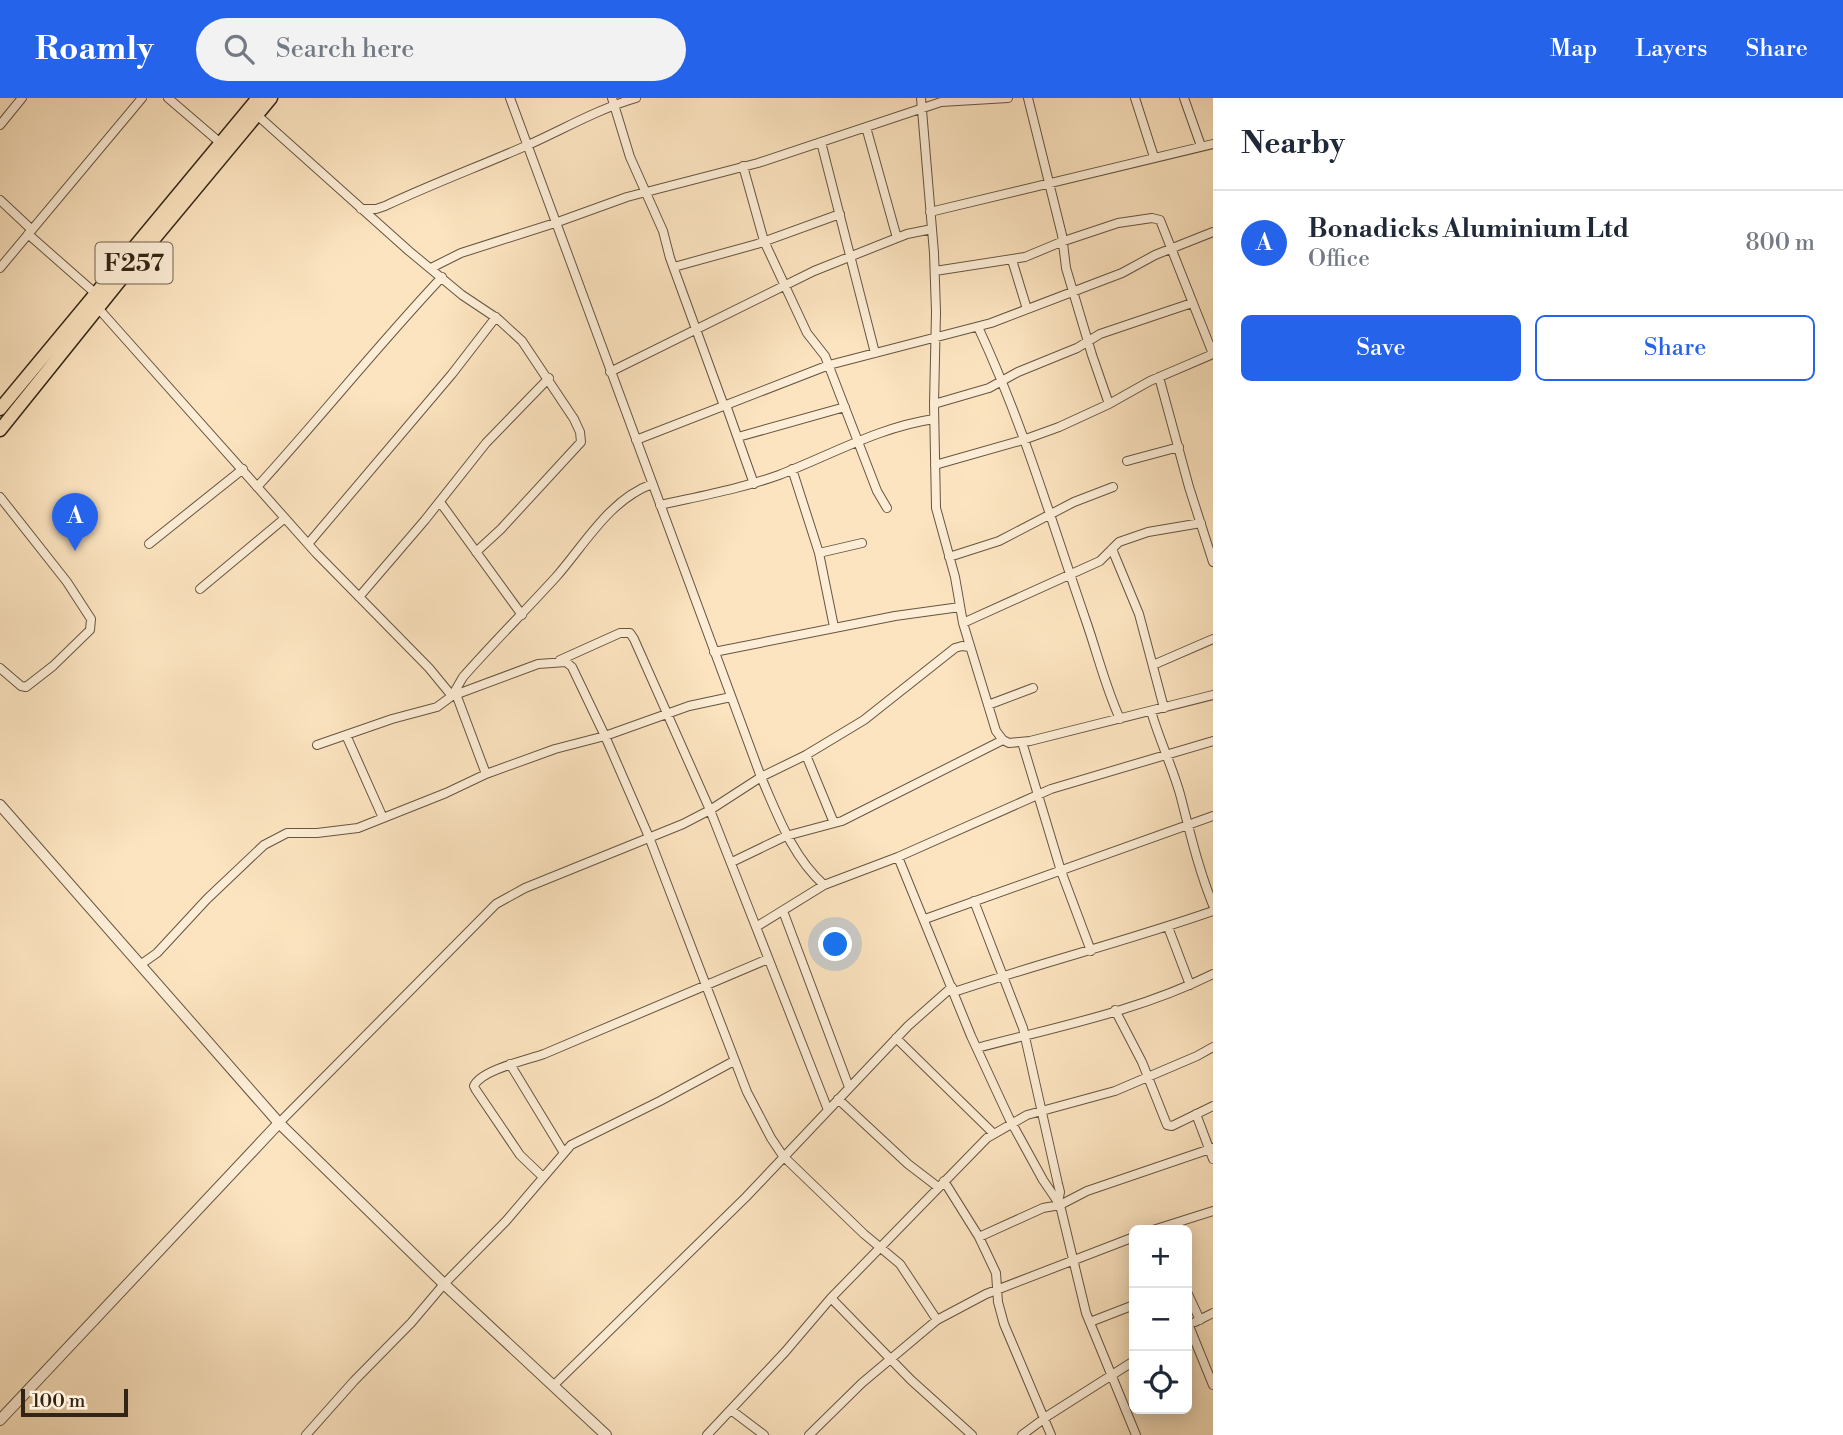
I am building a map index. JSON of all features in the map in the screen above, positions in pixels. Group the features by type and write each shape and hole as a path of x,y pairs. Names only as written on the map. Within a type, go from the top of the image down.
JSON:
{"main road":[{"name":"F257","path":"0,430 225,147 258,98"},
{"name":"F257","path":"0,409 95,293 271,98"}],"street":[{"path":"0,125 21,98"},
{"path":"0,268 142,98"},
{"path":"168,98 225,147"},
{"path":"510,98 761,777 786,836 810,873 824,885"},
{"path":"361,208 376,209 527,146 613,101 636,98"},
{"path":"920,98 935,271 936,508 955,577 963,623 996,731 1009,743 1022,742 1213,695"},
{"path":"431,268 461,253 646,192 743,166 941,102 1008,98"},
{"path":"1028,98 1073,292 1110,404"},
{"path":"1135,98 1154,157"},
{"path":"1184,98 1201,146"},
{"path":"613,101 630,157 663,231 754,484"},
{"path":"257,115 462,295 496,317 522,341 574,419 580,432 580,442 501,529 476,552"},
{"path":"866,127 897,238"},
{"path":"821,142 875,352"},
{"path":"930,212 1213,144"},
{"path":"743,166 764,241 807,333 818,345 829,365 857,442 887,508"},
{"path":"0,200 95,293"},
{"path":"674,267 764,241 840,214"},
{"path":"935,271 1012,260 1118,223 1152,218 1160,220 1213,354 1159,377 1110,404 1023,440 935,465"},
{"path":"610,372 696,327 814,271 897,238 932,229"},
{"path":"636,440 829,365 978,327 1073,292 1213,232"},
{"path":"1012,260 1027,309"},
{"path":"257,487 313,425 383,340 442,276"},
{"path":"934,404 989,388 1077,348 1087,340 1192,303"},
{"path":"98,308 308,544 454,695 486,774"},
{"path":"308,544 496,317"},
{"path":"978,327 1003,380 1051,514 1103,680 1120,719"},
{"path":"1159,377 1201,523 1210,538 1213,562"},
{"path":"359,597 486,443 549,378"},
{"path":"738,437 845,407"},
{"path":"660,505 754,484 901,424 934,419"},
{"path":"1127,461 1179,447"},
{"path":"792,469 819,553 834,627"},
{"path":"149,544 243,470"},
{"path":"454,695 463,677 522,615 615,506 636,489 652,484"},
{"path":"948,556 999,541 1112,487"},
{"path":"0,497 67,582 91,619 90,630 53,666 26,687 22,687 0,668"},
{"path":"440,502 522,615"},
{"path":"200,589 285,518"},
{"path":"963,623 1100,561 1119,542 1148,532 1201,523"},
{"path":"819,553 862,543"},
{"path":"1112,549 1139,614 1164,708"},
{"path":"714,652 895,615 960,607"},
{"path":"317,745 437,707 454,695 538,664 557,661 620,633 630,633 668,713 732,862 828,1110"},
{"path":"1153,665 1213,639"},
{"path":"0,1420 279,1123 496,904 525,888 710,810 761,777 806,755 864,720 955,648 970,647"},
{"path":"557,661 566,662 572,667 605,736 649,837 747,1092 783,1157 900,1265 937,1320"},
{"path":"988,705 1033,688"},
{"path":"140,965 157,953 207,899 264,845 287,833 317,833 358,828 555,748 605,736 668,713 731,697"},
{"path":"1151,711 1213,905"},
{"path":"346,735 383,818"},
{"path":"732,862 786,836 834,823 1003,740"},
{"path":"756,927 824,885 898,857 1039,795 1213,741"},
{"path":"1022,742 1061,871 1091,951"},
{"path":"806,755 834,823"},
{"path":"0,805 279,1123 444,1284 606,1435"},
{"path":"925,919 1213,816"},
{"path":"898,857 976,1048 1011,1122 1059,1204"},
{"path":"974,901 1024,1035 1060,1192 1059,1204 1090,1322 1136,1435"},
{"path":"783,911 849,1087"},
{"path":"554,1385 746,1197 896,1038 953,989 1091,951 1213,911"},
{"path":"1168,927 1190,985"},
{"path":"543,1178 520,1155 474,1086 477,1080 510,1064 544,1054 768,959"},
{"path":"976,1048 1115,1010 1190,985 1213,974"},
{"path":"1115,1010 1167,1125 1172,1126 1213,1106"},
{"path":"896,1038 994,1134"},
{"path":"707,1435 831,1298 941,1184 994,1134 1011,1122 1042,1110 1115,1091 1213,1047"},
{"path":"306,1435 444,1284 506,1221 572,1145 734,1061"},
{"path":"510,1064 564,1153"},
{"path":"838,1099 908,1164 941,1184 979,1237 996,1273 1003,1324 1051,1435"},
{"path":"1196,1114 1213,1159"},
{"path":"979,1237 1087,1191 1211,1149"},
{"path":"1169,1225 1213,1211"},
{"path":"809,1435 832,1410 937,1320 998,1290 1129,1239"},
{"path":"831,1298 911,1380 972,1435"},
{"path":"1192,1303 1200,1320"},
{"path":"1090,1322 1129,1307"},
{"path":"1192,1325 1213,1313"},
{"path":"1192,1336 1213,1385"},
{"path":"1022,1435 1129,1364"},
{"path":"732,1410 764,1435"}],"place":[{"name":"Bonadicks Aluminium Ltd","path":"75,551"}]}
